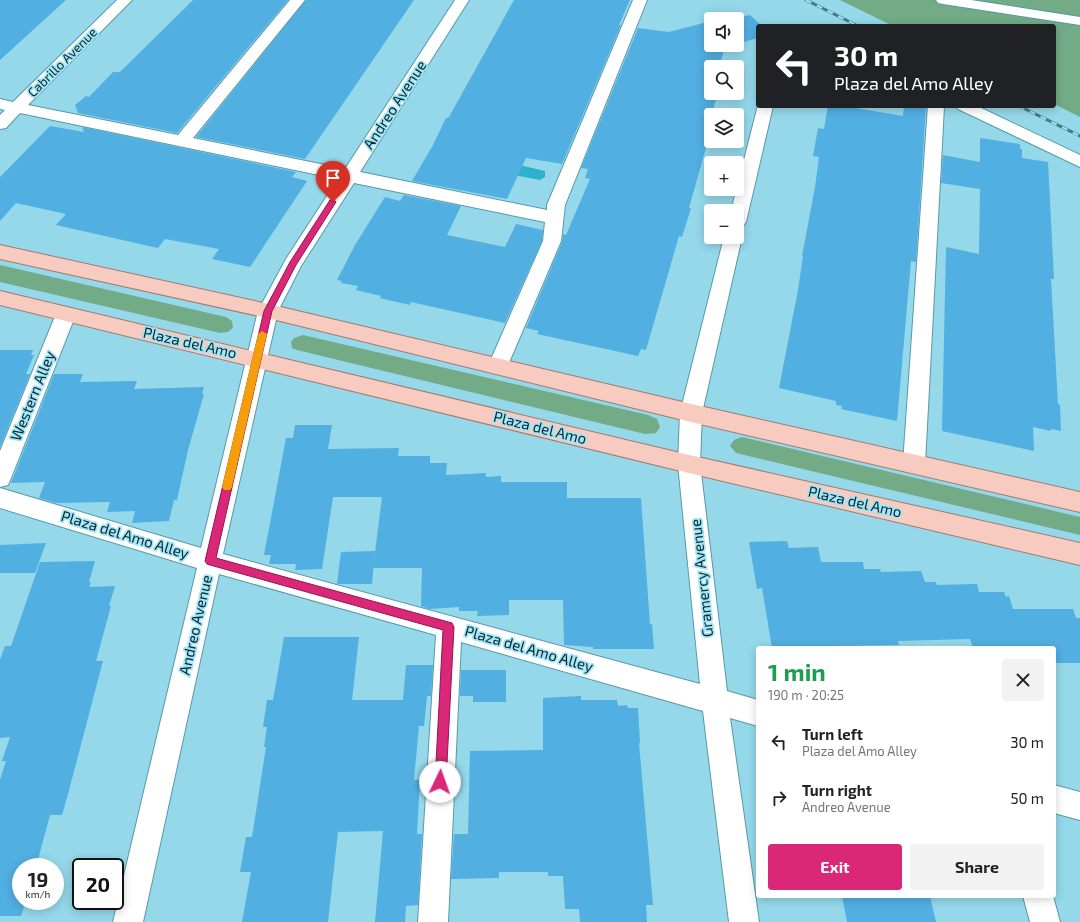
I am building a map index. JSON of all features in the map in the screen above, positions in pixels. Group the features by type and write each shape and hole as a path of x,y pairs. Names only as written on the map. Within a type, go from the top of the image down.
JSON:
{"main road":[{"path":"0,252 268,311 692,413 1080,502"},
{"name":"Plaza del Amo","path":"0,298 689,464 1080,554"}],"street":[{"name":"Cabrillo Avenue","path":"0,124 125,0"},
{"path":"182,141 298,0"},
{"name":"Andreo Avenue","path":"128,922 268,311 293,264 462,0"},
{"path":"498,366 552,241 556,205 640,0"},
{"path":"943,0 1080,21"},
{"path":"0,104 554,218"},
{"path":"741,204 765,108"},
{"path":"914,464 936,108"},
{"path":"968,108 1080,162"},
{"name":"Gramercy Avenue","path":"731,244 692,413 689,464 716,701 744,922"},
{"name":"Western Alley","path":"0,478 66,314"},
{"name":"Plaza del Amo Alley","path":"0,498 210,561 756,712"},
{"path":"433,922 449,627"},
{"path":"1056,800 1080,806"},
{"path":"1039,898 1045,922"}],"green space":[{"path":"840,0 1080,0 1080,117 1056,105 1056,24 889,24"},
{"path":"0,265 226,317 232,321 233,328 228,332 220,333 0,282"},
{"path":"303,335 648,415 657,419 660,427 656,433 645,434 292,348 291,342 294,338"},
{"path":"742,437 1080,517 1080,535 736,453 730,446 734,440"}],"water":[{"path":"515,164 545,171 545,177 540,180 508,174"}],"building":[{"path":"0,0 66,0 0,60"},
{"path":"193,0 288,0 177,133 78,113 75,105 86,96 89,97 113,72 120,72"},
{"path":"306,0 414,0 305,159 196,137"},
{"path":"514,0 630,0 619,25 621,25 562,164 526,158 507,199 412,181 433,145 446,118 449,117"},
{"path":"750,15 760,24 756,24 756,39 744,42 744,16"},
{"path":"704,23 704,52 724,52 721,60 704,60 704,100 716,100 714,108 704,108 704,148 706,148 689,208 691,208 682,237 679,236 646,350 641,349 638,356 537,334 539,331 526,328 562,242 563,234 566,235 590,179 585,178 588,169 581,168 638,28 669,32"},
{"path":"828,108 856,108 903,116 904,108 926,108 916,262 911,261 897,421 841,409 842,406 836,405 836,401 779,388 798,290 802,256 815,187 819,157 813,156 818,128 824,129"},
{"path":"50,126 84,132 82,127 296,172 292,177 307,181 250,267 212,259 219,249 165,239 158,248 56,225 66,214 16,203 0,221 0,177"},
{"path":"980,138 1020,144 1020,149 1022,149 1022,158 1048,162 1054,279 1051,279 1058,404 1060,405 1061,431 1051,429 1051,431 1033,427 1034,451 942,431 946,247 979,254 980,189 941,183 943,155 980,162"},
{"path":"404,195 461,206 447,235 505,247 516,224 543,230 542,241 505,323 411,302 410,305 380,298 381,296 356,290 358,286 341,283 342,281 337,280 355,245 385,197 400,201"},
{"path":"0,350 33,350 31,355 34,355 26,374 30,374 0,447"},
{"path":"54,374 83,374 80,382 137,381 134,389 204,387 202,394 204,394 188,450 177,500 174,500 169,521 132,523 135,511 107,512 110,502 56,503 39,498 45,482 11,483"},
{"path":"295,425 332,425 328,449 399,448 398,456 430,456 430,463 447,463 446,475 486,473 486,477 501,476 501,482 567,482 567,498 641,498 650,624 652,624 654,649 593,649 593,647 564,645 563,600 509,600 509,615 477,616 478,611 459,611 459,607 429,609 421,606 422,568 373,568 382,497 333,497 322,569 295,570 296,564 269,564 271,555 264,555 286,438 293,438"},
{"path":"787,541 789,548 818,547 821,562 863,562 864,569 880,569 881,572 921,571 925,582 936,582 937,585 977,584 979,592 1004,592 1006,597 1009,596 1013,609 1073,609 1076,618 1080,618 1080,663 1056,663 1056,646 972,646 970,639 898,641 899,645 772,646 762,588 757,589 749,542"},
{"path":"46,543 35,573 0,573 0,545"},
{"path":"375,551 372,584 337,584 341,552"},
{"path":"95,561 89,587 115,586 96,661 103,661 62,815 50,815 38,858 12,858 12,910 23,910 21,916 0,916 0,780 6,761 2,761 10,737 0,738 0,660 5,646 11,646 40,562"},
{"path":"284,637 359,637 352,700 403,700 406,665 433,665 431,696 427,696 424,726 419,726 414,780 420,780 417,834 422,834 418,905 406,906 405,922 375,922 383,831 338,832 328,922 242,922 251,872 240,872 246,837 252,837 266,747 264,747 267,727 263,727 267,700 273,700"},
{"path":"461,670 506,670 506,702 473,702 473,696 460,696"},
{"path":"581,696 581,700 617,700 618,706 627,705 628,708 638,708 639,743 653,905 646,905 647,922 580,922 579,909 565,909 563,876 548,876 548,872 499,872 499,878 451,879 454,834 468,834 470,751 543,750 543,698"},
{"path":"842,898 930,898 936,922 847,922"}],"railway":[{"path":"806,0 854,24"},
{"path":"1023,108 1080,136"}],"slow traffic":[{"path":"227,487 262,334"}],"route":[{"path":"333,202 293,264 268,311 210,561 449,627 440,782"}]}
